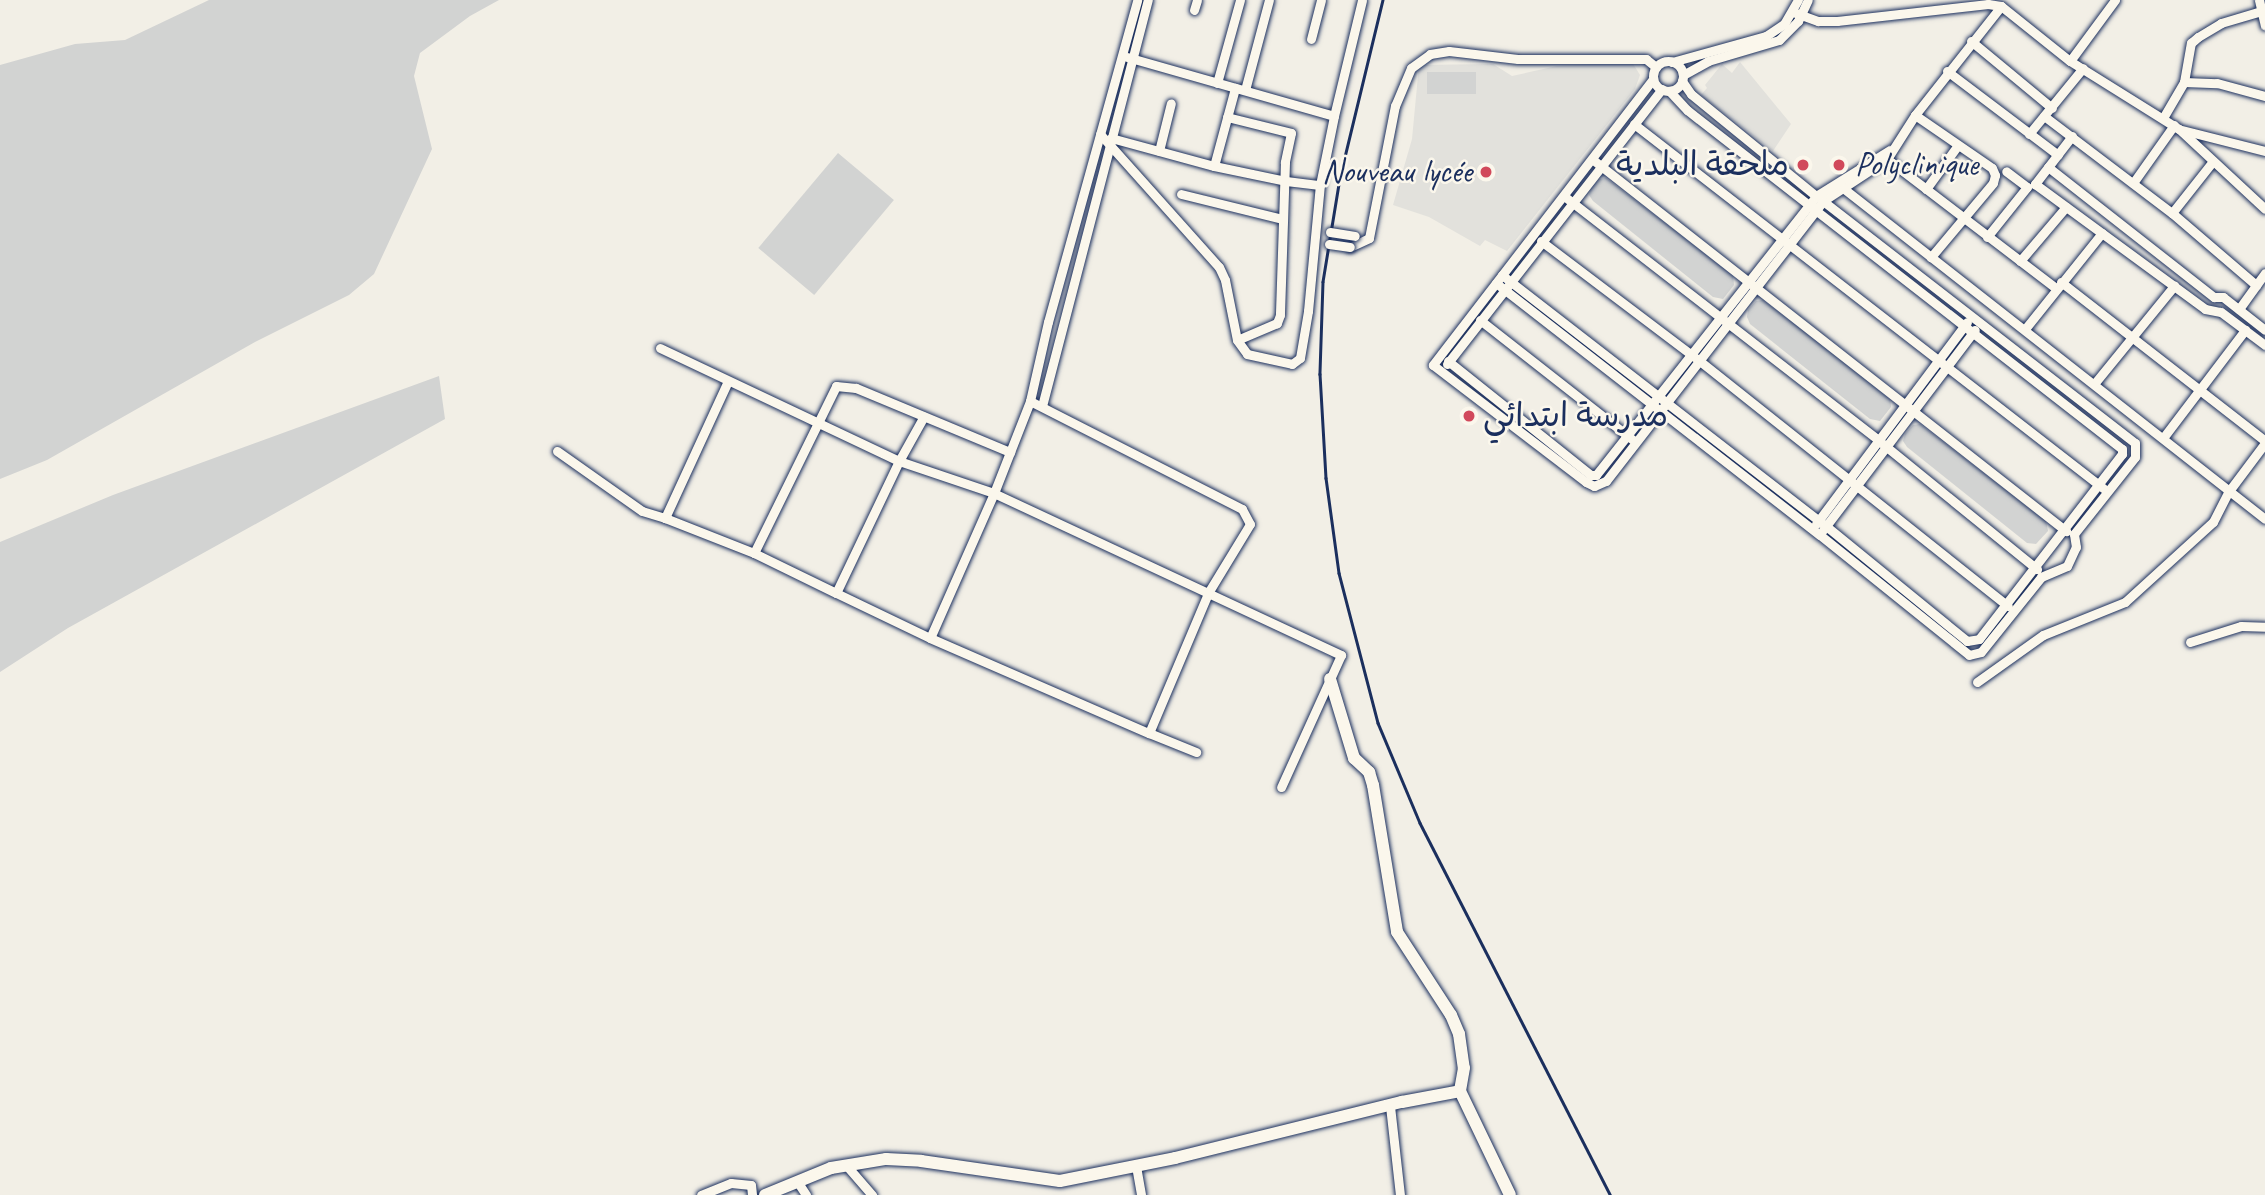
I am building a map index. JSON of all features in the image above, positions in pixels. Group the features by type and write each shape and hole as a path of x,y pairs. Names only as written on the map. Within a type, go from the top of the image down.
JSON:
{"street":[{"path":"930,638 994,493 1030,401 1048,322 1136,0"},
{"path":"1042,406 1131,59 1149,0"},
{"path":"1194,10 1197,0"},
{"path":"1217,83 1240,0"},
{"path":"1214,166 1227,117 1240,89 1269,0"},
{"path":"1311,39 1321,0"},
{"path":"1797,15 1798,0"},
{"path":"1596,162 1665,90 1677,88 1682,78 1708,61 1779,40 1808,0"},
{"path":"2070,61 2115,0"},
{"path":"2259,0 2265,25"},
{"path":"1100,134 1110,141 1219,267 1225,280 1237,340 1247,354 1292,364 1300,358 1320,185 1358,1"},
{"path":"1656,67 1766,36 1797,15 1837,21 1988,4 2001,6 2070,61 2176,127 2265,209"},
{"path":"1820,198 1843,188 1887,159 1947,71 2001,6"},
{"path":"2163,118 2184,82 2191,43 2212,27 2263,10"},
{"path":"1971,41 2052,107"},
{"path":"1315,242 1350,247 1369,238 1395,106 1411,68 1430,54 1449,51 1518,59 1646,59 1656,67"},
{"path":"1121,54 1334,116"},
{"path":"1665,408 1822,523 1967,641 1979,639 2041,577 2067,566 2076,548 2074,534 2135,457 2135,443 1691,94 1679,66 1672,62"},
{"path":"1656,67 1653,79 1596,162 1503,282 1433,365 1594,486 1606,481 1665,408 1757,288 1786,241"},
{"path":"2029,134 2083,68"},
{"path":"1947,71 2058,155"},
{"path":"1503,282 1665,408 1969,655 1981,652 2036,565 2122,454 2119,444 1688,110 1653,79"},
{"path":"2184,82 2217,83 2265,96"},
{"path":"1159,151 1171,103"},
{"path":"1915,115 1992,168 1995,175 1993,183 1931,257"},
{"path":"2044,116 2172,213 2256,285"},
{"path":"1227,117 1291,133 1285,162 1280,316 1277,323 1237,340"},
{"path":"1634,124 2108,492"},
{"path":"2176,127 2265,151"},
{"path":"2133,183 2176,127"},
{"path":"2072,136 2035,184 2205,309 2221,312 2265,345"},
{"path":"1110,141 1214,166 1320,185"},
{"path":"1926,189 1958,145"},
{"path":"1448,361 1591,475 1601,472 1749,281 1786,241 1820,198 1895,147"},
{"path":"1887,159 2020,261 2132,336 2265,442 2229,491 2213,522 2125,602 2043,635 1977,682"},
{"path":"1596,162 2063,530 2074,534"},
{"path":"2172,213 2213,162"},
{"path":"2048,167 2214,297 2223,297 2265,330"},
{"path":"1987,237 2027,187 2006,171"},
{"path":"1843,188 2265,519"},
{"path":"1181,194 1283,219"},
{"path":"1442,371 1480,320 1503,282 1541,241 1568,198"},
{"path":"1568,198 2036,565 2041,577"},
{"path":"2020,261 2066,207"},
{"path":"1316,230 1355,236 1371,227"},
{"path":"2025,329 2102,233"},
{"path":"1541,241 1701,362 2010,607"},
{"path":"2239,309 2265,273"},
{"path":"2094,384 2174,286"},
{"path":"1719,319 1738,313"},
{"path":"1816,532 1882,443 1905,404 1972,315"},
{"path":"1480,320 1637,443"},
{"path":"1882,443 1914,411 1980,322"},
{"path":"2162,438 2245,330"},
{"path":"660,348 815,424 899,461 994,493 1341,655 1281,787"},
{"path":"665,518 728,381"},
{"path":"754,553 835,386 843,385 1010,452"},
{"path":"1030,401 1242,509 1250,524 1208,593 1149,733"},
{"path":"836,593 899,461 924,416"},
{"path":"557,451 642,511 754,553 930,638 1196,752"},
{"path":"2190,642 2241,626 2265,627"},
{"path":"1330,679 1354,758 1370,772 1391,913 1397,932 1451,1015 1459,1034 1464,1068 1460,1091 1510,1195"},
{"path":"765,1195 846,1165 886,1159 921,1161 1060,1181 1460,1091"},
{"path":"1390,1106 1400,1195"},
{"path":"846,1165 872,1195"},
{"path":"1136,1166 1141,1195"},
{"path":"797,1181 806,1195"},
{"path":"701,1195 731,1183 751,1185 752,1195"}],"shaded area":[{"path":"209,0 499,0 470,16 420,53 414,76 432,149 374,274 349,295 255,342 47,460 0,479 0,65 75,44 125,40"},
{"name":"Nouveau lycée","path":"1632,62 1640,75 1635,89 1507,251 1485,240 1480,246 1429,217 1393,205 1412,139 1419,65 1493,64 1512,76 1557,66"},
{"path":"1740,62 1791,124 1773,151 1701,95 1707,88 1705,85 1722,64 1732,73"},
{"path":"1427,72 1476,72 1476,94 1427,94"},
{"path":"838,153 894,200 814,295 758,248"},
{"path":"1606,178 1733,275 1734,285 1723,299 1713,297 1593,201 1589,195 1591,188 1599,179"},
{"path":"1763,300 1890,397 1891,407 1880,421 1870,419 1750,324 1748,310 1756,301"},
{"path":"439,376 445,419 68,628 0,672 0,542 113,495"},
{"path":"1920,424 2046,521 2048,531 2036,544 2027,543 1907,447 1903,441 1905,434 1913,425"}],"railway":[{"path":"1383,0 1340,178 1323,282 1320,374 1326,478 1339,573 1378,723 1420,823 1610,1195"}],"place":[{"name":"ملحقة البلدية","path":"1803,165"},
{"name":"Polyclinique","path":"1839,165"},
{"name":"Nouveau lycée","path":"1486,172"},
{"name":"مدرسة ابتدائي","path":"1469,416"}]}
